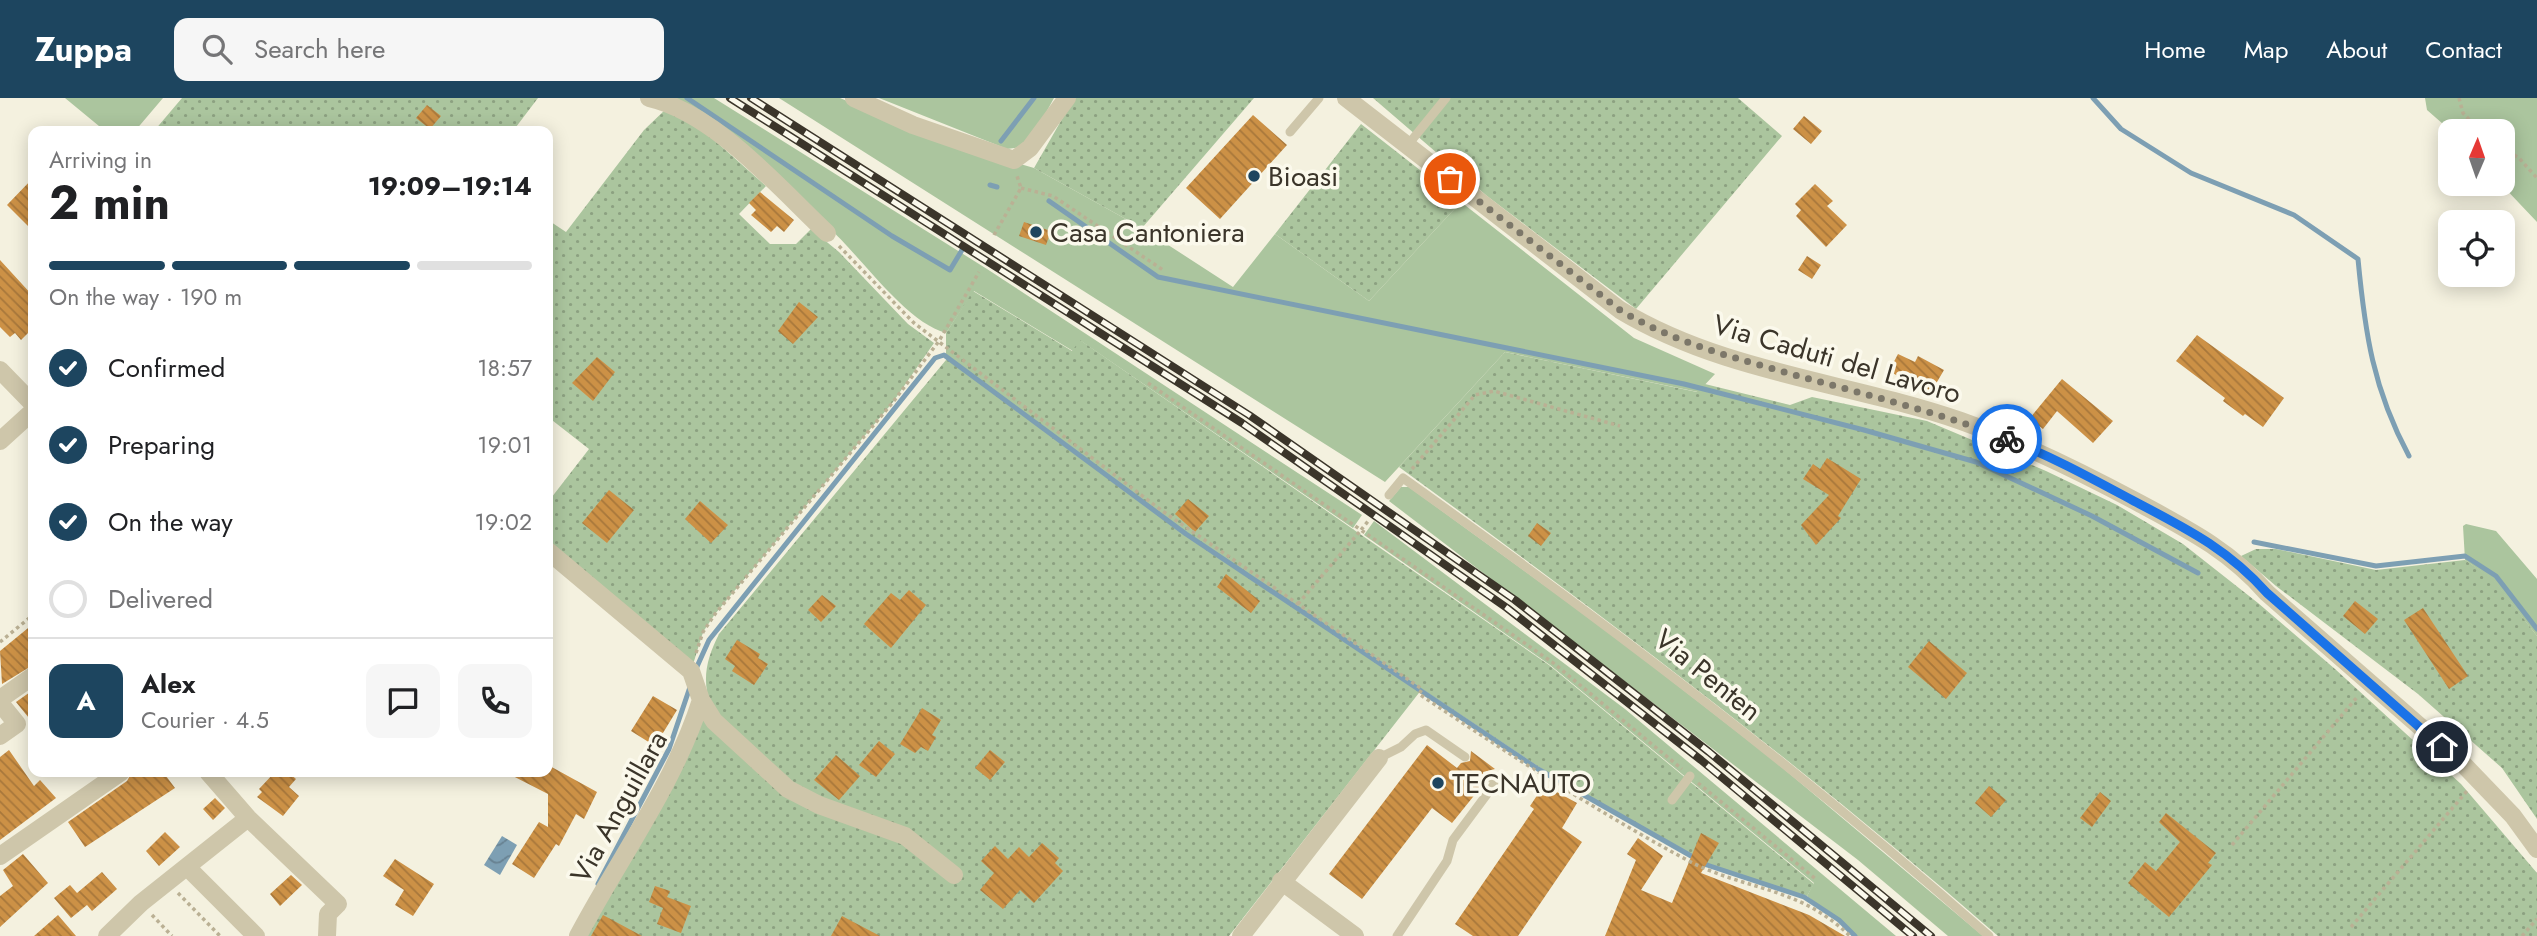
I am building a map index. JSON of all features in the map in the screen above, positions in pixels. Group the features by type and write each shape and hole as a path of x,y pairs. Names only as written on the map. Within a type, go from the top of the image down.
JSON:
{"street":[{"path":"649,98 668,102 707,125 827,233"},
{"path":"854,98 913,125 1014,160 1030,148 1067,98"},
{"name":"Via Caduti del Lavoro","path":"1346,98 1620,310 1650,328 1698,348 1960,421 2051,457 2203,537 2244,567 2267,593 2477,779 2513,816 2537,849"},
{"path":"0,370 28,399"},
{"path":"0,441 28,416"},
{"path":"553,555 691,671 701,700 714,721 788,789 819,804 905,836 954,875"},
{"path":"0,736 17,724 0,701 28,680"},
{"name":"Via Anguillara","path":"578,936 690,733 701,700"},
{"path":"1241,936 1379,758"},
{"path":"0,856 114,777"},
{"path":"212,777 248,818 338,904 328,914 327,936"},
{"path":"107,936 166,882 248,818"},
{"path":"187,867 256,936"},
{"path":"1281,881 1355,936"}],"lane":[{"path":"1290,132 1319,98"},
{"path":"1407,146 1446,98"},
{"path":"1389,495 1403,478"},
{"name":"Via Penten","path":"1403,478 1629,640 1923,878 1989,936"},
{"path":"1379,758 1401,747 1415,734 1426,730 1465,757"},
{"path":"1397,936 1447,862 1453,840 1493,786 1495,781 1489,776"},
{"path":"1672,800 1690,776"}],"path":[{"path":"2459,98 2463,113 2469,119"},
{"path":"2515,156 2537,178"},
{"path":"994,235 1021,188 1053,196 1163,270"},
{"path":"827,233 914,323 1161,510 1422,689 1419,694 1539,775 1690,862 1805,902 1850,936"},
{"path":"691,671 703,632 715,614 884,412 939,341 979,272"},
{"path":"1148,383 1552,662 1817,880"},
{"path":"1403,478 1475,395 1484,392 1494,391 1620,426"},
{"path":"1298,604 1369,520"},
{"path":"0,642 28,619"},
{"path":"2232,845 2368,684"},
{"path":"2351,927 2477,779"},
{"path":"166,882 220,936"},
{"path":"141,903 173,936"},
{"path":"2522,936 2537,919"}],"green space":[{"path":"65,98 163,98 139,126 99,126"},
{"path":"182,98 538,98 517,126 158,126"},
{"path":"668,98 714,98 987,269 1362,515 1353,528 1081,341 1073,351 974,291 946,333 930,326 899,302 827,226"},
{"path":"779,98 840,98 941,141 1034,168 1142,228 1233,287 1275,234 1369,301 1461,202 1634,338 1715,374 1698,392 1505,352 1385,482"},
{"path":"879,98 1054,98 1037,129 1022,147 1007,149"},
{"path":"1074,98 1254,98 1142,228 1034,168"},
{"path":"1373,98 1738,98 1782,136 1636,309 1487,196"},
{"path":"2425,98 2537,98 2537,222 2512,196 2515,196 2515,119 2438,120 2427,110"},
{"path":"667,108 695,123 766,186 739,214 770,244 796,244 811,229 839,252 908,324 934,343 893,402 715,614 703,632 691,671 553,555 553,496 589,449 553,421 553,223 566,232 644,130"},
{"path":"1361,124 1461,202 1369,301 1275,234"},
{"path":"973,291 1072,351 1080,340 1549,665 1814,884 1807,896 1706,864 1539,767 1422,689 1229,936 583,936 711,706 706,687 707,669 719,634 946,360 946,333"},
{"path":"1505,352 1697,392 1705,384 1790,405 1812,397 1927,421 2046,471 2117,505 2183,544 2258,603 2461,784 2537,873 2537,936 1998,936 1853,813 1704,695 1399,467"},
{"path":"1401,487 1409,487 1614,636 1772,759 1983,936 1948,936 1858,860 1389,501"},
{"path":"1374,521 1625,709 1896,936 1857,936 1807,896 1814,883 1550,665 1364,535"},
{"path":"2466,524 2496,531 2537,579 2537,636 2493,580 2465,560 2463,526"},
{"path":"2256,549 2276,549 2376,570 2465,560 2493,579 2537,636 2537,819 2502,768 2418,694 2276,586 2241,556"}],"water":[{"path":"502,836 517,845 500,875 484,865"}],"building":[{"path":"427,105 441,116 433,126 426,126 416,118"},
{"path":"1253,115 1287,145 1220,219 1186,188"},
{"path":"1804,116 1822,131 1811,144 1793,129"},
{"path":"28,183 28,226 7,205"},
{"path":"1815,184 1833,201 1827,206 1847,225 1826,247 1796,216 1801,210 1795,204"},
{"path":"760,192 794,220 784,232 777,226 771,232 751,215 756,210 749,203"},
{"name":"Casa Cantoniera","path":"1024,222 1051,231 1046,245 1019,236"},
{"path":"1807,256 1821,265 1812,279 1798,270"},
{"path":"0,260 28,291 28,333 21,340 15,333 10,337 0,327"},
{"path":"799,302 818,317 793,344 778,331"},
{"path":"2197,335 2284,398 2263,427 2223,401 2225,398 2176,361"},
{"path":"1898,354 1915,362 1918,356 1944,370 1930,394 1889,371"},
{"path":"597,357 615,372 593,401 572,383"},
{"path":"2062,379 2113,421 2093,443 2057,411 2043,429 2030,418"},
{"path":"1827,458 1861,479 1838,516 1841,518 1816,545 1801,525 1829,495 1803,479 1813,464 1820,469"},
{"path":"609,490 634,510 607,543 582,523"},
{"path":"1188,499 1209,516 1195,532 1175,514"},
{"path":"700,501 728,525 711,543 685,519"},
{"path":"1537,523 1551,533 1541,546 1528,536"},
{"path":"1226,574 1260,601 1251,613 1217,587"},
{"path":"909,590 926,605 891,648 864,624 891,593 900,600"},
{"path":"822,595 836,606 821,622 808,610"},
{"path":"2355,601 2378,619 2365,634 2343,616"},
{"path":"2423,608 2468,676 2449,689 2404,620"},
{"path":"28,628 28,668 2,684 0,651"},
{"path":"737,640 760,654 758,658 768,664 754,685 732,671 735,666 725,659"},
{"path":"1929,641 1967,673 1946,699 1908,667"},
{"path":"28,694 28,717 16,702"},
{"path":"653,696 677,710 655,746 631,731"},
{"path":"922,708 941,720 932,735 936,737 928,751 921,747 915,753 900,744"},
{"path":"879,741 895,754 876,777 859,765"},
{"path":"1427,745 1457,768 1461,763 1470,761 1471,751 1495,769 1483,772 1485,782 1452,823 1432,808 1362,899 1329,874"},
{"path":"9,750 34,786 40,780 56,798 0,840 0,757"},
{"path":"990,750 1005,762 990,780 975,768"},
{"path":"836,755 860,776 839,800 814,780"},
{"path":"553,768 597,792 584,819 576,814 559,846 556,844 534,878 512,864 539,822 548,827 548,794 515,777 553,777"},
{"path":"129,777 167,777 175,788 85,847 68,822"},
{"path":"270,777 294,777 296,779 289,787 299,796 283,816 257,797 262,792 259,789"},
{"path":"1544,785 1577,803 1562,828 1582,842 1518,936 1473,936 1455,924 1534,809 1530,806"},
{"path":"1989,786 2006,800 1991,817 1975,803"},
{"path":"2100,792 2111,801 2092,827 2080,818"},
{"path":"215,798 225,808 213,820 203,809"},
{"path":"2166,813 2216,853 2208,863 2212,865 2169,917 2128,883 2145,862 2156,871 2180,842 2159,822"},
{"path":"165,832 180,847 159,866 146,851"},
{"path":"1701,833 1719,843 1701,873 1809,915 1845,936 1605,936 1636,860 1627,854 1638,838 1663,856 1641,890 1672,903"},
{"path":"1042,843 1059,858 1055,863 1063,871 1034,903 1020,890 1003,909 980,890 994,873 981,861 995,846 1008,859 1019,847 1029,857"},
{"path":"23,854 48,883 0,927 0,896 13,886 3,870"},
{"path":"395,859 434,884 413,916 395,905 404,890 383,876"},
{"path":"102,872 117,889 92,911 87,905 71,918 54,898 70,885 77,893"},
{"path":"291,875 302,885 280,906 270,894"},
{"path":"655,886 670,891 667,897 691,906 681,933 657,924 663,908 649,902"},
{"path":"58,915 76,936 34,936"},
{"path":"603,915 642,936 591,936"},
{"path":"842,916 880,936 831,936"}],"waterway":[{"path":"687,98 892,236 950,270 962,250"},
{"path":"1001,141 1034,98"},
{"path":"2093,98 2121,129 2191,173 2294,215 2358,259 2368,336 2379,384 2409,456"},
{"path":"990,185 997,187"},
{"path":"1049,201 1158,277 1684,384 1864,430 1976,462 2092,516 2198,573"},
{"path":"695,671 709,640 935,358 944,355 1186,534 1538,769 1707,865 1804,897 1839,920 1855,936"},
{"path":"2254,542 2376,566 2465,556 2496,576 2537,629"},
{"path":"598,884 669,749 690,687"}],"railway":[{"path":"730,98 1242,423 1507,608 1701,760 1913,936"},
{"path":"751,98 1249,415 1515,600 1709,752 1931,936"}],"way so far":[{"path":"1450,179 1620,310 1650,328 1698,348 1960,421 2007,439"}],"place":[{"name":"Bioasi","path":"1254,176"},
{"name":"Casa Cantoniera","path":"1036,232"},
{"name":"TECNAUTO","path":"1438,783"}],"route":[{"path":"2007,439 2051,457 2203,537 2244,567 2267,593 2442,747"}]}
